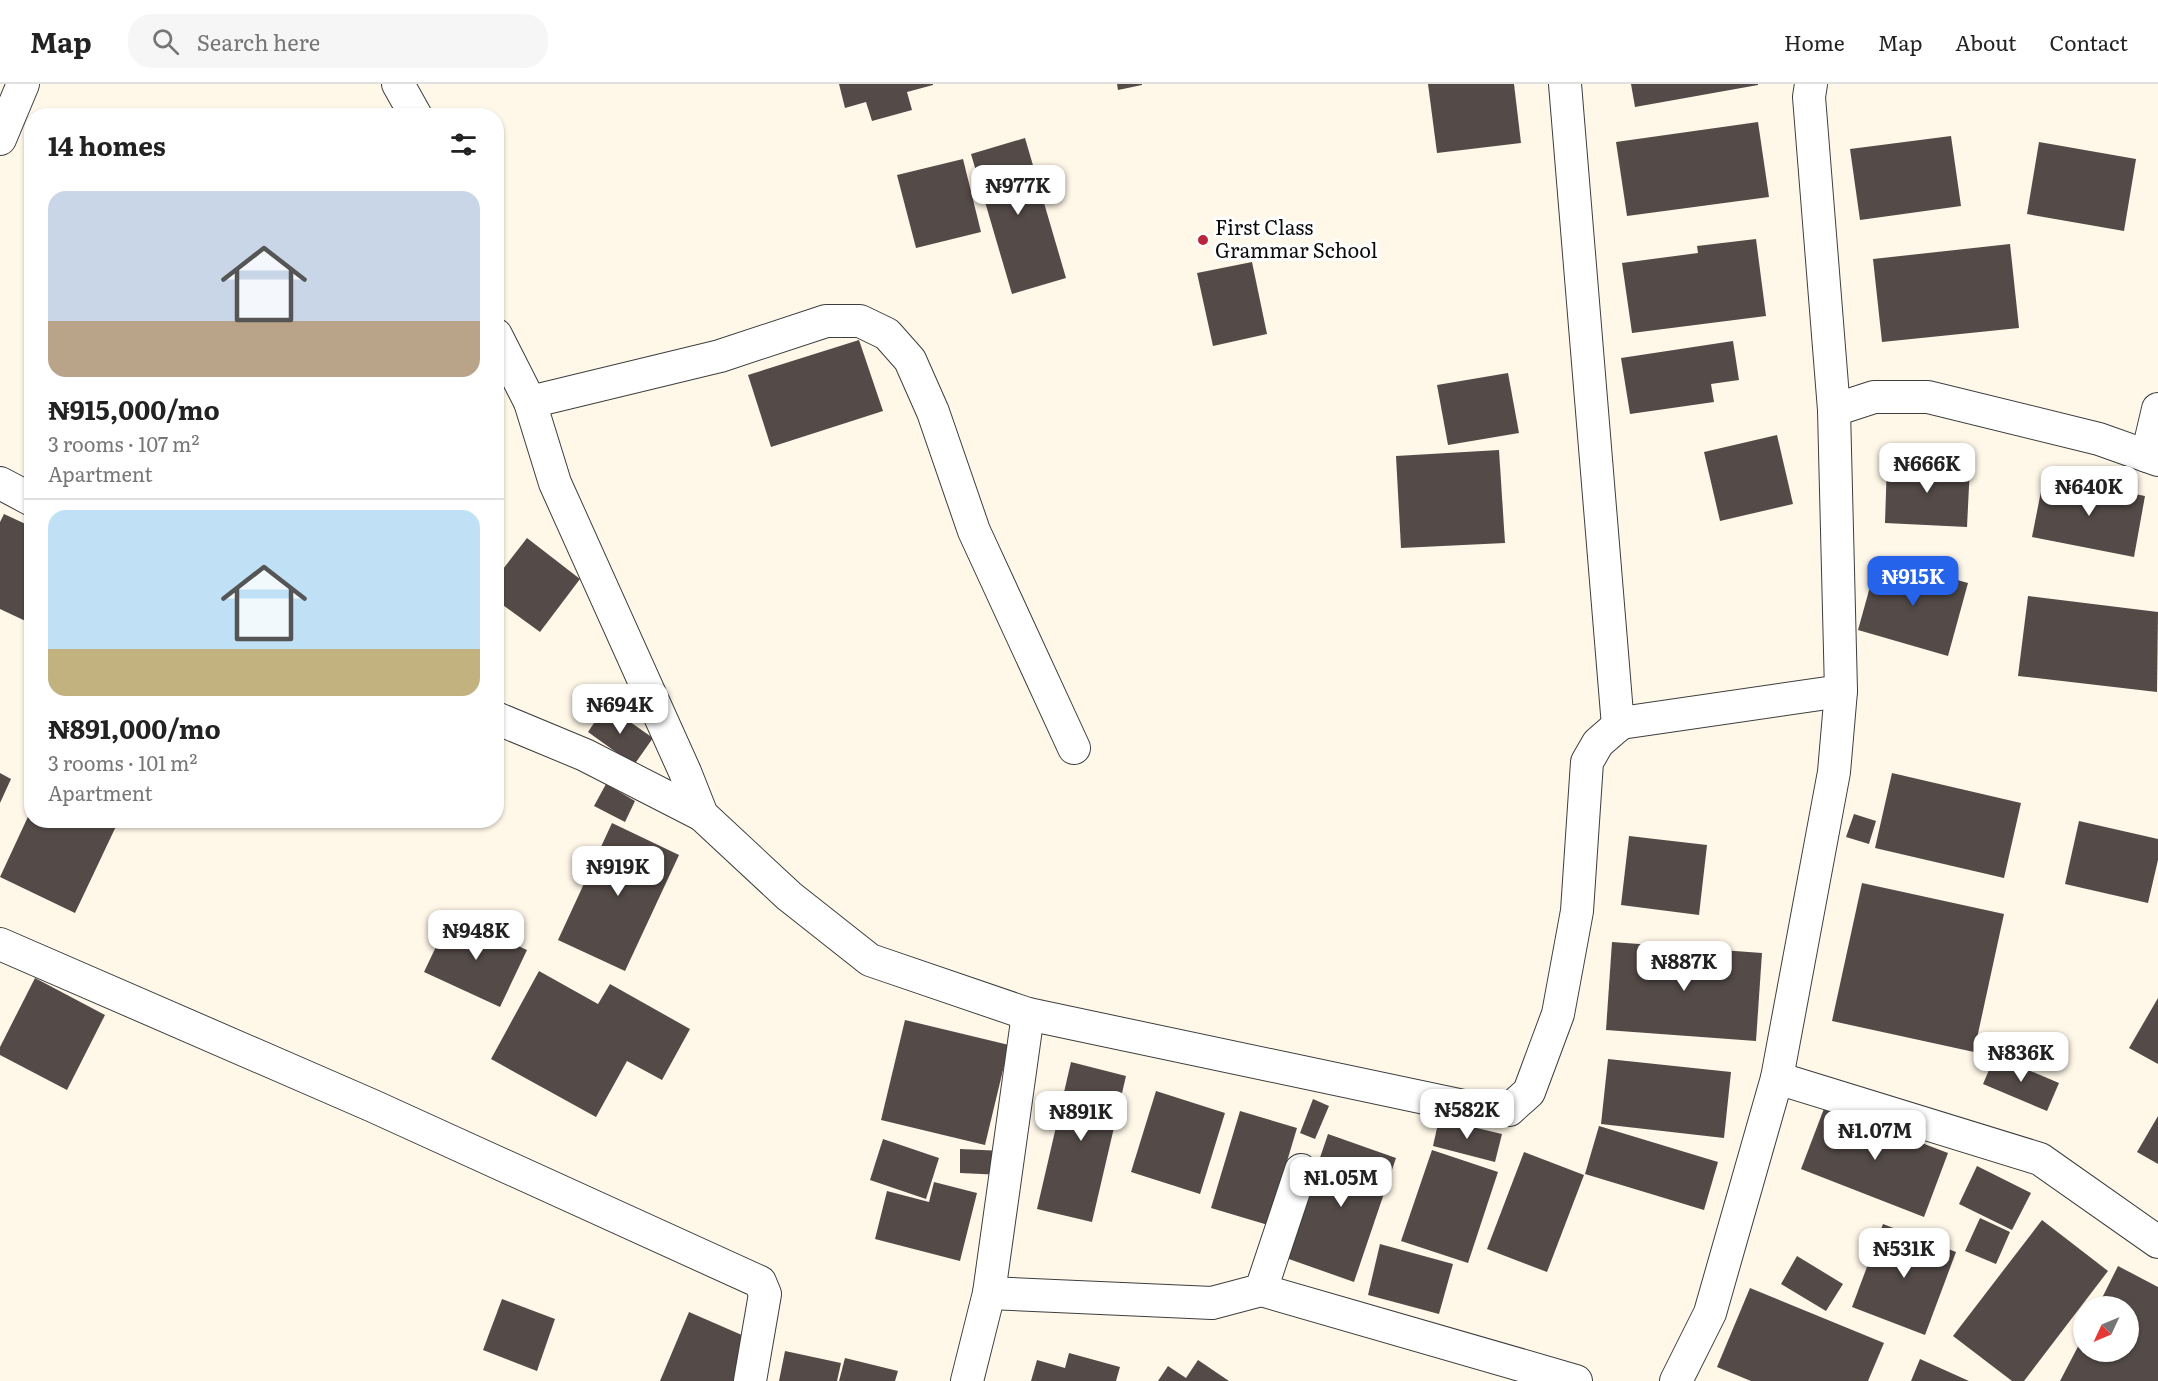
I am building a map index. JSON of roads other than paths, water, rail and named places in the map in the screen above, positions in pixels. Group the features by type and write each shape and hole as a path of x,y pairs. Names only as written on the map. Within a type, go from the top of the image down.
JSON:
{"street":[{"path":"0,139 23,84"},
{"path":"398,84 412,108"},
{"path":"1565,84 1618,726"},
{"path":"1676,1381 1710,1313 1777,1078 1834,772 1841,692 1834,410 1809,98 1811,84"},
{"path":"530,402 720,356 825,321 860,321 887,334 910,360 933,412 974,531 1074,748"},
{"path":"504,351 530,402 555,483 685,772 702,815"},
{"path":"1834,410 1874,397 1928,397 2099,439 2152,458 2158,410"},
{"path":"0,483 24,496"},
{"path":"504,721 585,755 702,815 789,896 870,960 1028,1014 1482,1110 1509,1110 1529,1092 1558,1014 1577,910 1587,762 1598,743 1621,723 1841,692"},
{"path":"0,944 384,1111 760,1282 765,1294 750,1381"},
{"path":"967,1381 989,1293 1028,1014"},
{"path":"1777,1078 2040,1160 2158,1242"},
{"path":"1261,1290 1301,1170"},
{"path":"989,1293 1212,1303 1261,1290 1576,1381"}],"place":[{"name":"First Class Grammar School","path":"1203,240"}]}
